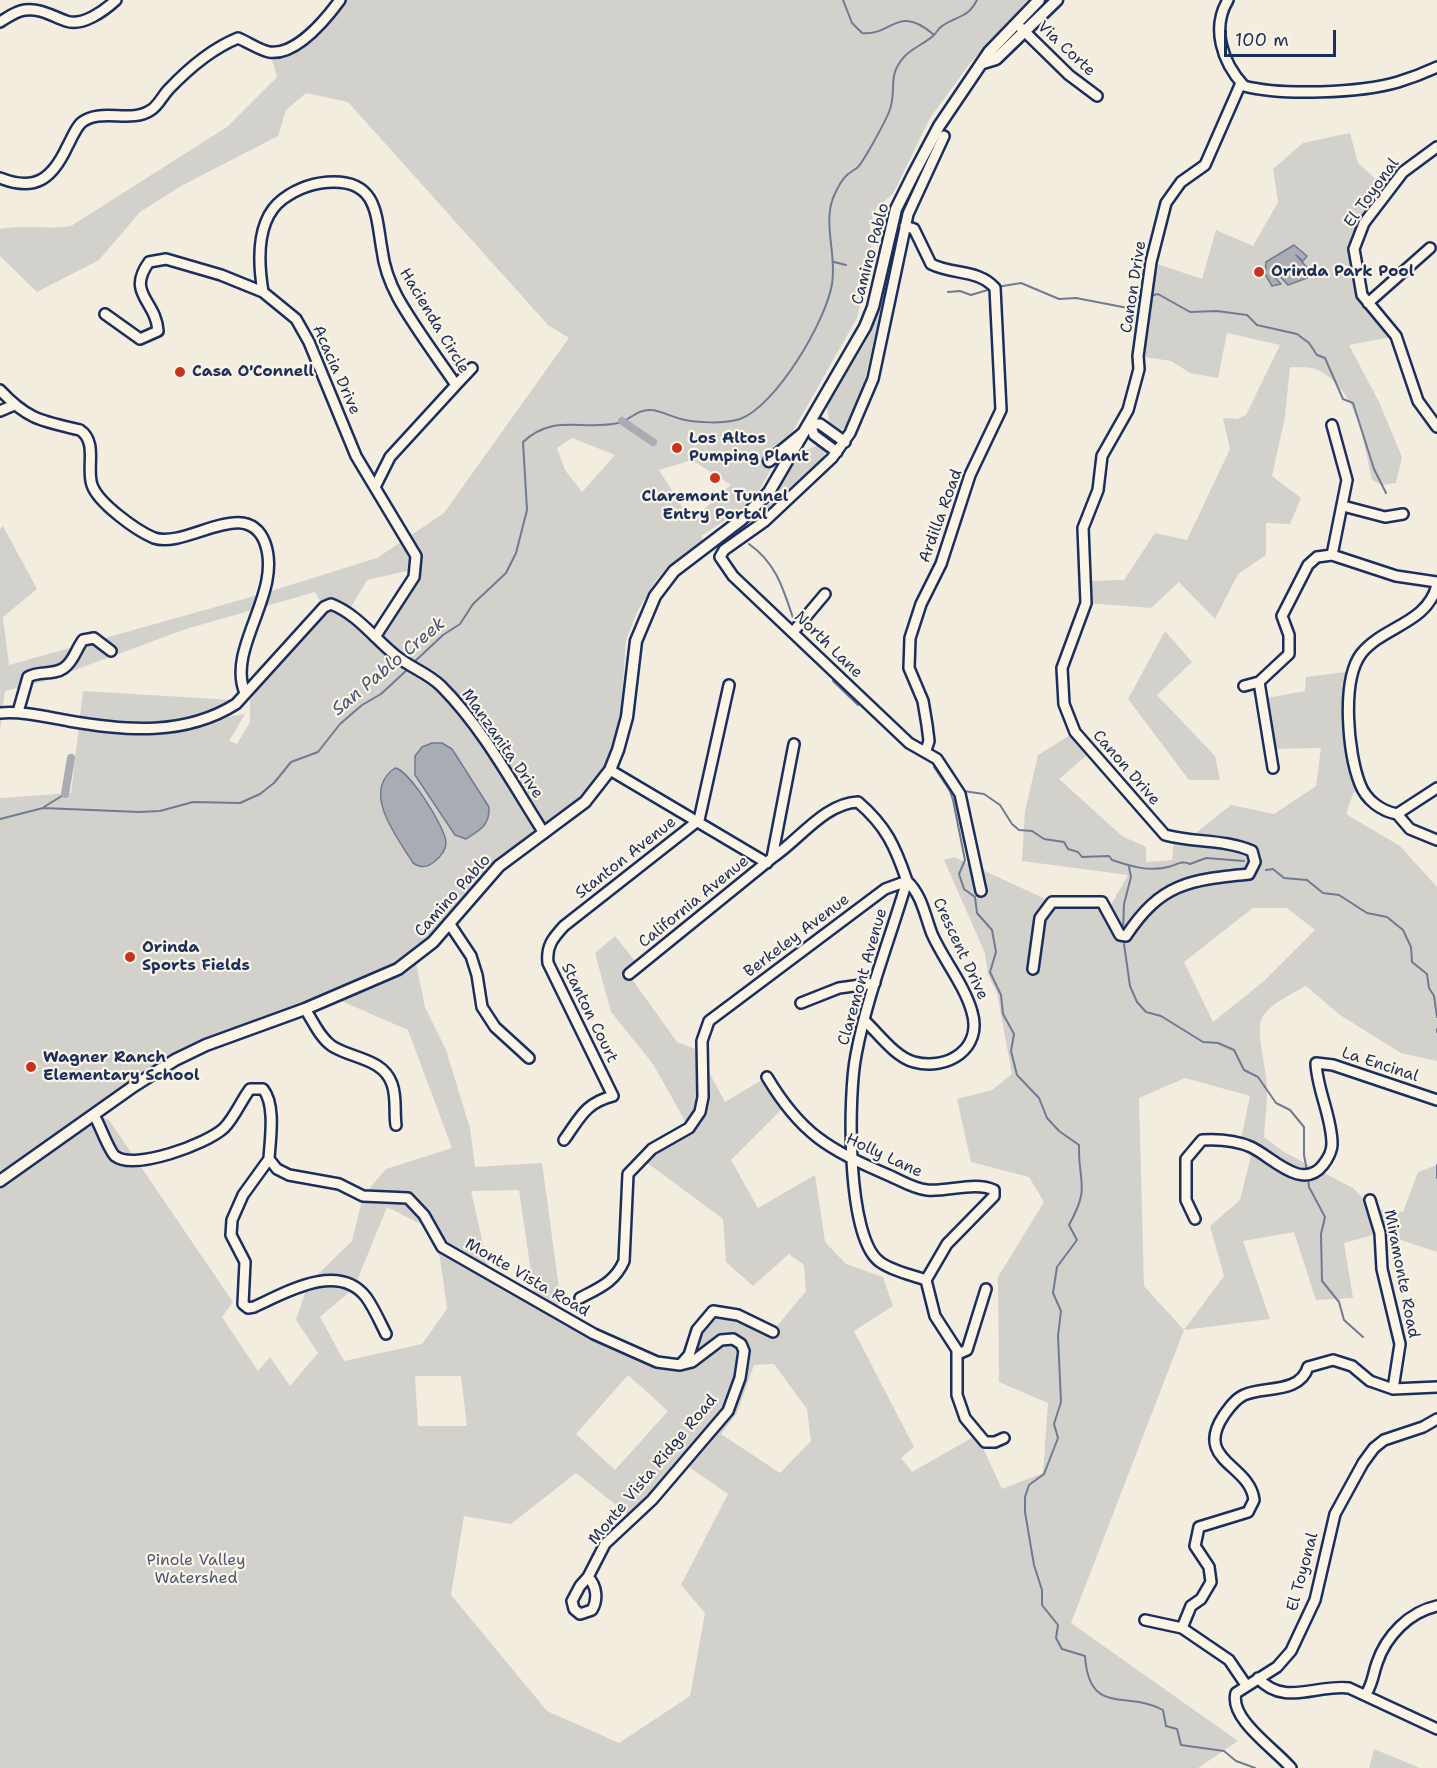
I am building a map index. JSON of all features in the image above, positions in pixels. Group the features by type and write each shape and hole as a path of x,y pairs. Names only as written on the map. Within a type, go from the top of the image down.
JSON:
{"main road":[{"name":"Camino Pablo","path":"1020,27 1039,0"},
{"name":"Camino Pablo","path":"0,1181 175,1060 206,1045 305,1009 398,969 433,942 499,866 585,802 610,770 627,717 636,642 655,596 674,571 759,504 807,428 865,327 873,307 896,209 939,126 989,52 1056,0"},
{"path":"769,461 807,428"}],"street":[{"path":"0,22 26,9 69,22 80,21 91,18 116,0"},
{"path":"0,178 15,184 36,183 57,169 79,124 91,117 140,114 152,110 167,91 200,59 238,38 268,52 283,50 319,28 340,0"},
{"path":"1228,0 1219,18 1220,44 1241,83 1252,88 1275,91 1367,88 1396,83 1437,67"},
{"name":"Via Corte","path":"1020,27 1069,75 1097,96"},
{"name":"Canon Drive","path":"1033,969 1040,918 1052,902 1102,902 1120,935 1126,936 1162,894 1188,882 1248,874 1255,862 1252,851 1232,842 1186,841 1165,835 1075,732 1064,704 1062,668 1086,603 1083,528 1098,490 1102,456 1128,410 1134,389 1139,369 1138,356 1151,262 1166,203 1181,182 1205,165 1241,83"},
{"name":"Camino Pablo","path":"721,552 765,521 845,442 873,379 905,226 918,189 944,136"},
{"name":"El Toyonal","path":"1437,147 1403,172 1357,236 1354,249 1362,295 1396,336 1418,401 1437,427"},
{"name":"Hacienda Circle","path":"263,292 260,274 263,225 270,212 299,188 326,182 351,182 367,194 377,213 387,272 398,298 456,386 390,457 375,487"},
{"name":"Ardilla Road","path":"905,226 914,229 931,264 943,269 981,276 995,288 1000,368 1001,410 970,475 941,564 921,604 910,638 909,668 923,701 929,741 926,750"},
{"path":"1368,303 1430,248"},
{"name":"Acacia Drive","path":"105,314 140,339 158,331 157,318 139,287 139,275 149,262 166,259 221,275 263,292 296,319 305,334 356,456 416,556 414,577 375,637"},
{"path":"456,386 472,368"},
{"path":"0,390 14,405 34,420 80,430 86,434 89,443 92,486 111,509 143,532 155,538 172,540 224,523 240,522 254,527 264,542 267,566 264,592 243,658 241,680 245,693"},
{"path":"0,411 14,405"},
{"path":"837,452 807,428 820,424 845,442"},
{"path":"1332,425 1347,480 1332,555"},
{"path":"1343,506 1385,517 1403,514"},
{"name":"North Lane","path":"721,552 721,560 733,576 909,743 926,750"},
{"path":"1244,686 1258,682 1289,654 1289,635 1282,616 1308,565 1317,557 1332,555 1396,576 1437,584 1433,597 1417,616 1368,645 1359,657 1351,680 1348,722 1360,784 1376,805 1385,811 1397,814 1410,829 1437,840"},
{"path":"793,632 825,594"},
{"name":"Manzanita Drive","path":"0,713 18,712 96,726 149,730 190,724 218,715 236,704 324,607 331,604 342,609 397,657 424,672 449,695 481,735 544,833"},
{"path":"18,712 28,677 36,672 53,672 64,669 83,640 94,638 111,651"},
{"path":"1258,682 1273,768"},
{"name":"Stanton Avenue","path":"550,942 564,926 699,820 729,685"},
{"name":"California Avenue","path":"629,975 770,860 794,744"},
{"path":"926,750 937,759 960,794 981,891"},
{"path":"610,770 770,860 831,811 846,802 858,802 879,820 897,852 907,881"},
{"path":"1397,814 1437,788"},
{"name":"Claremont Avenue","path":"907,881 875,983 855,1066 854,1200 861,1234 879,1262 926,1280"},
{"name":"Berkeley Avenue","path":"580,1298 607,1284 618,1274 624,1262 628,1174 652,1149 689,1128 700,1112 703,1097 702,1041 709,1021 885,889 907,881"},
{"name":"Crescent Drive","path":"865,1020 890,1045 912,1062 941,1064 964,1053 973,1034 972,1012 933,935 919,898 907,881"},
{"path":"449,923 471,956 477,975 482,1007 495,1027 529,1058"},
{"name":"Stanton Court","path":"550,942 547,954 548,963 613,1096 599,1099 586,1108 564,1140"},
{"path":"801,1004 839,988 875,983"},
{"path":"305,1009 324,1039 333,1047 384,1069 392,1083 396,1100 396,1125"},
{"name":"La Encinal","path":"1195,1219 1186,1200 1186,1159 1202,1140 1223,1139 1253,1148 1277,1167 1304,1175 1313,1174 1321,1168 1333,1146 1316,1063 1333,1065 1437,1100"},
{"name":"Holly Lane","path":"767,1077 785,1106 803,1128 826,1145 853,1160 923,1190 942,1191 986,1186 994,1190 994,1196 946,1244 926,1280"},
{"path":"94,1115 104,1131 109,1149 115,1156 123,1160 135,1160 192,1147 213,1137 226,1126 250,1089 263,1089 268,1095 270,1108 269,1159 243,1195 232,1220 231,1234 245,1262 243,1304 248,1308 254,1307 298,1286 317,1281 345,1283 366,1296 387,1334"},
{"name":"Monte Vista Road","path":"269,1159 278,1169 289,1175 339,1184 363,1196 408,1198 424,1215 442,1247 594,1334 657,1362 680,1365"},
{"name":"Miramonte Road","path":"1370,1200 1380,1233 1382,1269 1400,1344 1393,1389"},
{"path":"926,1280 935,1316 957,1354 957,1395 965,1418 985,1442 995,1442 1005,1438"},
{"path":"957,1354 967,1350 986,1288"},
{"path":"680,1365 689,1355 697,1330 712,1311 738,1315 772,1332"},
{"name":"Monte Vista Ridge Road","path":"588,1577 605,1544 652,1500 728,1411 740,1378 744,1351 741,1344 734,1339 721,1340 692,1362 680,1365"},
{"path":"1182,1628 1191,1606 1202,1599 1211,1582 1209,1567 1195,1546 1199,1527 1248,1512 1254,1500 1248,1482 1221,1457 1215,1446 1218,1426 1239,1398 1253,1392 1273,1390 1289,1385 1303,1376 1308,1367 1333,1360 1352,1366 1370,1381 1393,1389 1437,1388"},
{"name":"El Toyonal","path":"1246,1685 1283,1661 1306,1620 1315,1600 1335,1514 1363,1463 1374,1448 1384,1440 1423,1427 1437,1419"},
{"path":"1366,1694 1372,1685 1377,1662 1400,1626 1420,1612 1437,1606"},
{"path":"1145,1620 1182,1628 1229,1660 1246,1685 1236,1693 1234,1700 1240,1715 1291,1768"},
{"path":"1258,1678 1267,1688 1284,1694 1335,1686 1366,1694 1373,1700 1437,1729"}],"green space":[{"name":"Pinole Valley Watershed","path":"345,0 1028,0 971,62 930,118 893,194 877,207 870,224 872,258 857,318 752,503 701,536 703,540 668,567 655,582 638,610 626,640 621,710 612,747 604,767 579,799 515,853 415,958 425,1007 446,1050 470,1128 475,1167 542,1163 561,1303 552,1309 657,1362 680,1365 697,1330 713,1311 738,1315 772,1332 806,1291 804,1265 789,1254 753,1286 726,1262 723,1219 642,1159 689,1128 653,1064 611,1012 595,953 615,936 639,966 629,975 677,1042 703,1052 703,1061 725,1102 767,1077 785,1106 731,1160 758,1208 815,1175 825,1242 846,1264 883,1277 893,1306 854,1331 914,1447 901,1458 912,1472 977,1435 1002,1489 1043,1473 1048,1403 999,1382 998,1277 1044,1202 1029,1177 971,1162 957,1099 992,1090 1012,1074 997,993 988,975 985,953 944,860 954,857 1052,902 1091,901 1108,910 1128,875 1022,861 1025,811 1038,755 1075,732 1092,751 1059,779 1122,836 1146,847 1146,862 1172,860 1174,837 1187,840 1231,805 1274,814 1316,786 1321,748 1270,749 1261,699 1305,691 1306,677 1353,671 1349,699 1360,784 1353,794 1346,814 1400,846 1437,887 1437,1061 1401,1053 1340,1015 1306,986 1274,1005 1261,1021 1267,1092 1264,1137 1284,1152 1353,1188 1373,1209 1403,1212 1418,1172 1437,1165 1437,1252 1380,1233 1344,1243 1353,1298 1316,1300 1294,1232 1243,1241 1270,1319 1184,1330 1071,1623 1238,1741 1198,1768 0,1768 0,798 71,793 83,691 233,700 215,712 201,728 222,718 245,714 229,741 237,744 250,722 250,700 282,652 324,607 315,592 186,629 45,681 5,691 0,730 0,529 3,526 37,589 3,617 9,665 258,595 377,558 444,513 569,338 548,325 348,102 306,93 286,110 278,136 181,186 140,212 99,260 37,292 0,256 0,229 71,226 227,127 277,77 271,56 313,35","holes":["572,438 615,455 582,492 565,470 557,448","692,460 731,485 691,521 659,470","415,569 375,636 348,612 367,580","1253,908 1287,908 1315,930 1264,981 1213,1022 1184,962","332,997 408,1030 452,1148 386,1169 363,1196 352,1241 308,1284 296,1320 318,1353 290,1386 270,1357 258,1371 222,1317 233,1302 109,1120 95,1115 206,1045","1185,1078 1250,1096 1240,1144 1253,1148 1240,1200 1210,1226 1224,1276 1184,1330 1144,1286 1139,1098","519,1190 535,1300 490,1275 471,1191","387,1207 425,1226 440,1258 447,1309 422,1344 344,1361 320,1317 354,1288","774,1364 807,1409 811,1441 780,1473 721,1434 737,1413 754,1365","628,1375 668,1411 615,1470 576,1434","415,1376 461,1376 467,1426 418,1426","683,1463 728,1494 681,1585 705,1613 690,1696 619,1743 547,1711 451,1595 464,1516 511,1524 576,1473 632,1518"]},
{"path":"1350,133 1358,163 1389,191 1357,236 1362,295 1396,336 1349,345 1379,402 1402,457 1396,483 1382,485 1372,480 1357,418 1342,390 1318,370 1290,367 1285,417 1272,476 1301,498 1290,524 1266,523 1266,555 1238,574 1215,619 1179,582 1151,608 1086,603 1085,581 1124,580 1155,533 1187,540 1230,449 1223,418 1237,419 1246,415 1280,345 1227,333 1218,378 1190,373 1171,361 1138,356 1151,262 1202,279 1216,230 1253,246 1278,202 1273,169 1303,143"},
{"path":"902,216 864,384 854,418 841,431 829,422 827,406 868,338 878,310"},
{"path":"819,445 826,448 823,460 763,518 737,535 735,532 770,499 803,451"},
{"path":"1165,631 1192,662 1157,695 1215,756 1220,780 1189,780 1128,699"},
{"path":"1374,1749 1420,1768 1369,1768"}],"shaded area":[{"name":"Orinda Park Pool","path":"1294,245 1307,256 1303,261 1296,255 1310,271 1307,278 1288,285 1276,272 1273,275 1281,284 1272,286 1265,274 1266,262"},
{"path":"432,743 442,743 452,749 489,807 486,823 466,839 455,835 415,775 415,756 422,747"},
{"path":"395,768 409,778 417,789 434,813 444,836 446,846 444,851 434,862 426,866 413,863 385,815 381,802 381,789 385,778"}],"waterway":[{"path":"843,0 852,23 862,33 872,33 903,21 921,25 933,34"},
{"name":"San Pablo Creek","path":"412,664 443,635 460,624 473,604 506,573 516,553 527,510 523,442 535,433 557,425 618,423 646,410 695,421 734,421 754,411 769,398 810,340 828,300 833,273 830,208 837,189 848,174 861,163 887,117 893,97 895,71 907,54 929,39 941,27 970,11 977,0"},
{"path":"834,262 846,265"},
{"path":"997,287 1021,283 1059,299 1076,298 1128,308 1136,298 1144,297"},
{"path":"948,292 960,291 971,295 991,289"},
{"path":"1150,296 1158,294 1190,312 1217,311 1247,315 1257,325 1297,334 1309,343 1317,355 1325,358 1343,399 1353,403 1374,469 1386,493"},
{"path":"622,421 653,442"},
{"path":"749,544 766,559 772,568 782,586 793,618"},
{"name":"San Pablo Creek","path":"0,819 43,808 139,812 160,811 193,802 240,803 260,794 274,783 291,762 318,752 340,724 362,705 381,694 408,669"},
{"path":"833,681 858,705"},
{"path":"65,794 71,758"},
{"path":"934,767 950,791 953,800 965,860 959,874 964,889 975,897 977,913 992,930 996,952 990,972 1001,995 1003,1014 1014,1034 1011,1051 1017,1075 1039,1098 1047,1118 1059,1131 1079,1145 1082,1193 1069,1225 1077,1240 1057,1267 1053,1293 1061,1311 1058,1336 1061,1402 1054,1424 1058,1438 1044,1474 1029,1485 1025,1497 1025,1512 1034,1565 1042,1590 1042,1605 1058,1625 1056,1638 1062,1649 1085,1656 1088,1675 1094,1687 1102,1695 1149,1704 1163,1710 1166,1726 1177,1729 1181,1745 1224,1751 1236,1761 1255,1768"},
{"path":"963,791 984,794 1000,805 1012,824 1019,830 1032,831 1044,839 1064,842 1068,849 1078,852 1082,857 1109,856 1112,860 1139,868 1153,869 1181,863 1190,864 1206,858 1244,861"},
{"path":"44,807 65,794"},
{"path":"1123,932 1124,904 1131,877 1129,867"},
{"path":"1266,870 1273,869 1284,878 1307,880 1323,893 1339,895 1367,913 1387,917 1403,930 1411,947 1412,962 1427,974 1429,988 1434,996 1437,1017"},
{"path":"1124,944 1130,986 1137,1002 1146,1012 1161,1016 1203,1042 1218,1043 1234,1050 1244,1070 1258,1077 1276,1103 1290,1110 1304,1127 1304,1155 1307,1171"},
{"path":"1437,1165 1437,1178"},
{"path":"1308,1177 1309,1187 1325,1217 1321,1234 1322,1281 1339,1302 1344,1320 1363,1337"}],"place":[{"name":"Orinda Park Pool","path":"1259,272"},
{"name":"Casa O'Connell","path":"180,372"},
{"name":"Los Altos Pumping Plant","path":"677,448"},
{"name":"Claremont Tunnel Entry Portal","path":"715,478"},
{"name":"Orinda Sports Fields","path":"130,957"},
{"name":"Wagner Ranch Elementary School","path":"31,1067"}]}
